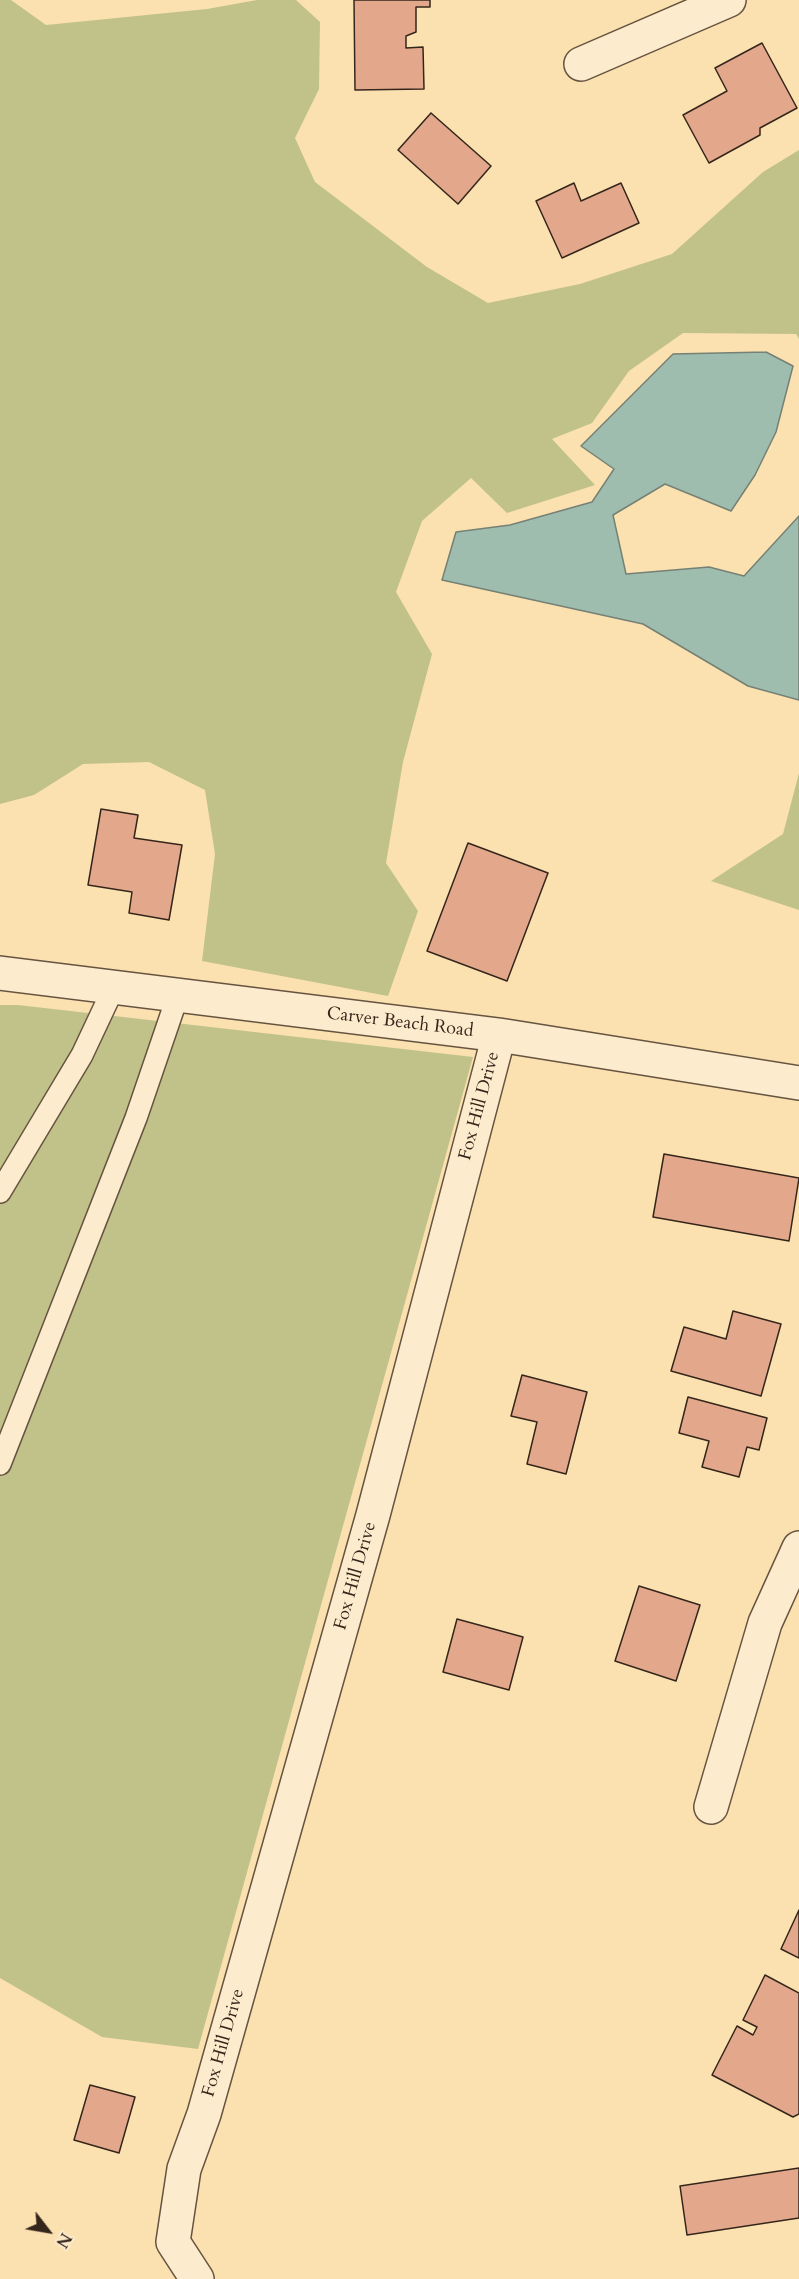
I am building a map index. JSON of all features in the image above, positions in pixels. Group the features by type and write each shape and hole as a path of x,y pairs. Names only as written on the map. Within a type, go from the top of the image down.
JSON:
{"street":[{"path":"581,64 729,0"},
{"name":"Carver Beach Road","path":"0,973 499,1035 799,1083"},
{"name":"Fox Hill Drive","path":"198,2279 173,2242 184,2169 204,2114 373,1515 499,1035"},
{"path":"711,1807 765,1623 799,1548"}],"lane":[{"path":"0,1192 82,1055 114,987"},
{"path":"0,1464 136,1118 178,995"}],"green space":[{"path":"0,0 11,0 46,25 207,9 257,0 296,0 320,22 319,89 295,138 315,182 427,267 488,303 580,284 672,254 763,172 799,150 799,339 796,334 683,333 629,371 592,423 552,439 595,485 507,513 471,478 422,521 396,592 432,654 403,762 386,863 418,911 388,996 202,961 215,854 205,790 149,762 83,764 34,795 0,804"},
{"path":"799,773 799,910 711,881 783,834"},
{"path":"0,1005 18,1005 473,1057 198,2049 102,2037 0,1978"}],"shaded area":[{"path":"766,352 793,366 776,432 755,475 731,511 665,484 613,515 626,574 709,567 744,576 799,516 799,700 748,686 643,624 442,580 456,532 510,525 592,502 614,469 581,446 673,354"}],"building":[{"path":"354,0 430,0 430,7 416,7 416,32 406,36 406,48 423,47 424,89 355,90"},
{"path":"762,43 797,108 760,128 760,135 709,163 683,115 727,91 715,68"},
{"path":"431,113 491,166 458,204 398,150"},
{"path":"574,183 581,201 621,183 639,223 562,258 536,201"},
{"path":"101,809 138,815 134,838 182,845 169,920 129,913 132,892 88,885"},
{"path":"468,843 548,873 507,981 427,951"},
{"path":"664,1154 799,1178 789,1241 653,1217"},
{"path":"733,1311 781,1324 761,1396 671,1371 684,1327 726,1339"},
{"path":"522,1375 587,1392 566,1474 527,1464 537,1422 511,1416"},
{"path":"688,1397 767,1418 759,1450 747,1447 739,1477 702,1467 709,1441 679,1433"},
{"path":"639,1586 700,1605 676,1681 615,1661"},
{"path":"457,1619 523,1637 509,1690 443,1672"},
{"path":"799,1910 799,1958 781,1949"},
{"path":"765,1975 799,1993 799,2114 793,2117 712,2075 737,2026 753,2035 757,2027 743,2020"},
{"path":"90,2085 135,2097 119,2153 74,2140"},
{"path":"799,2168 799,2218 687,2235 680,2186"}]}
